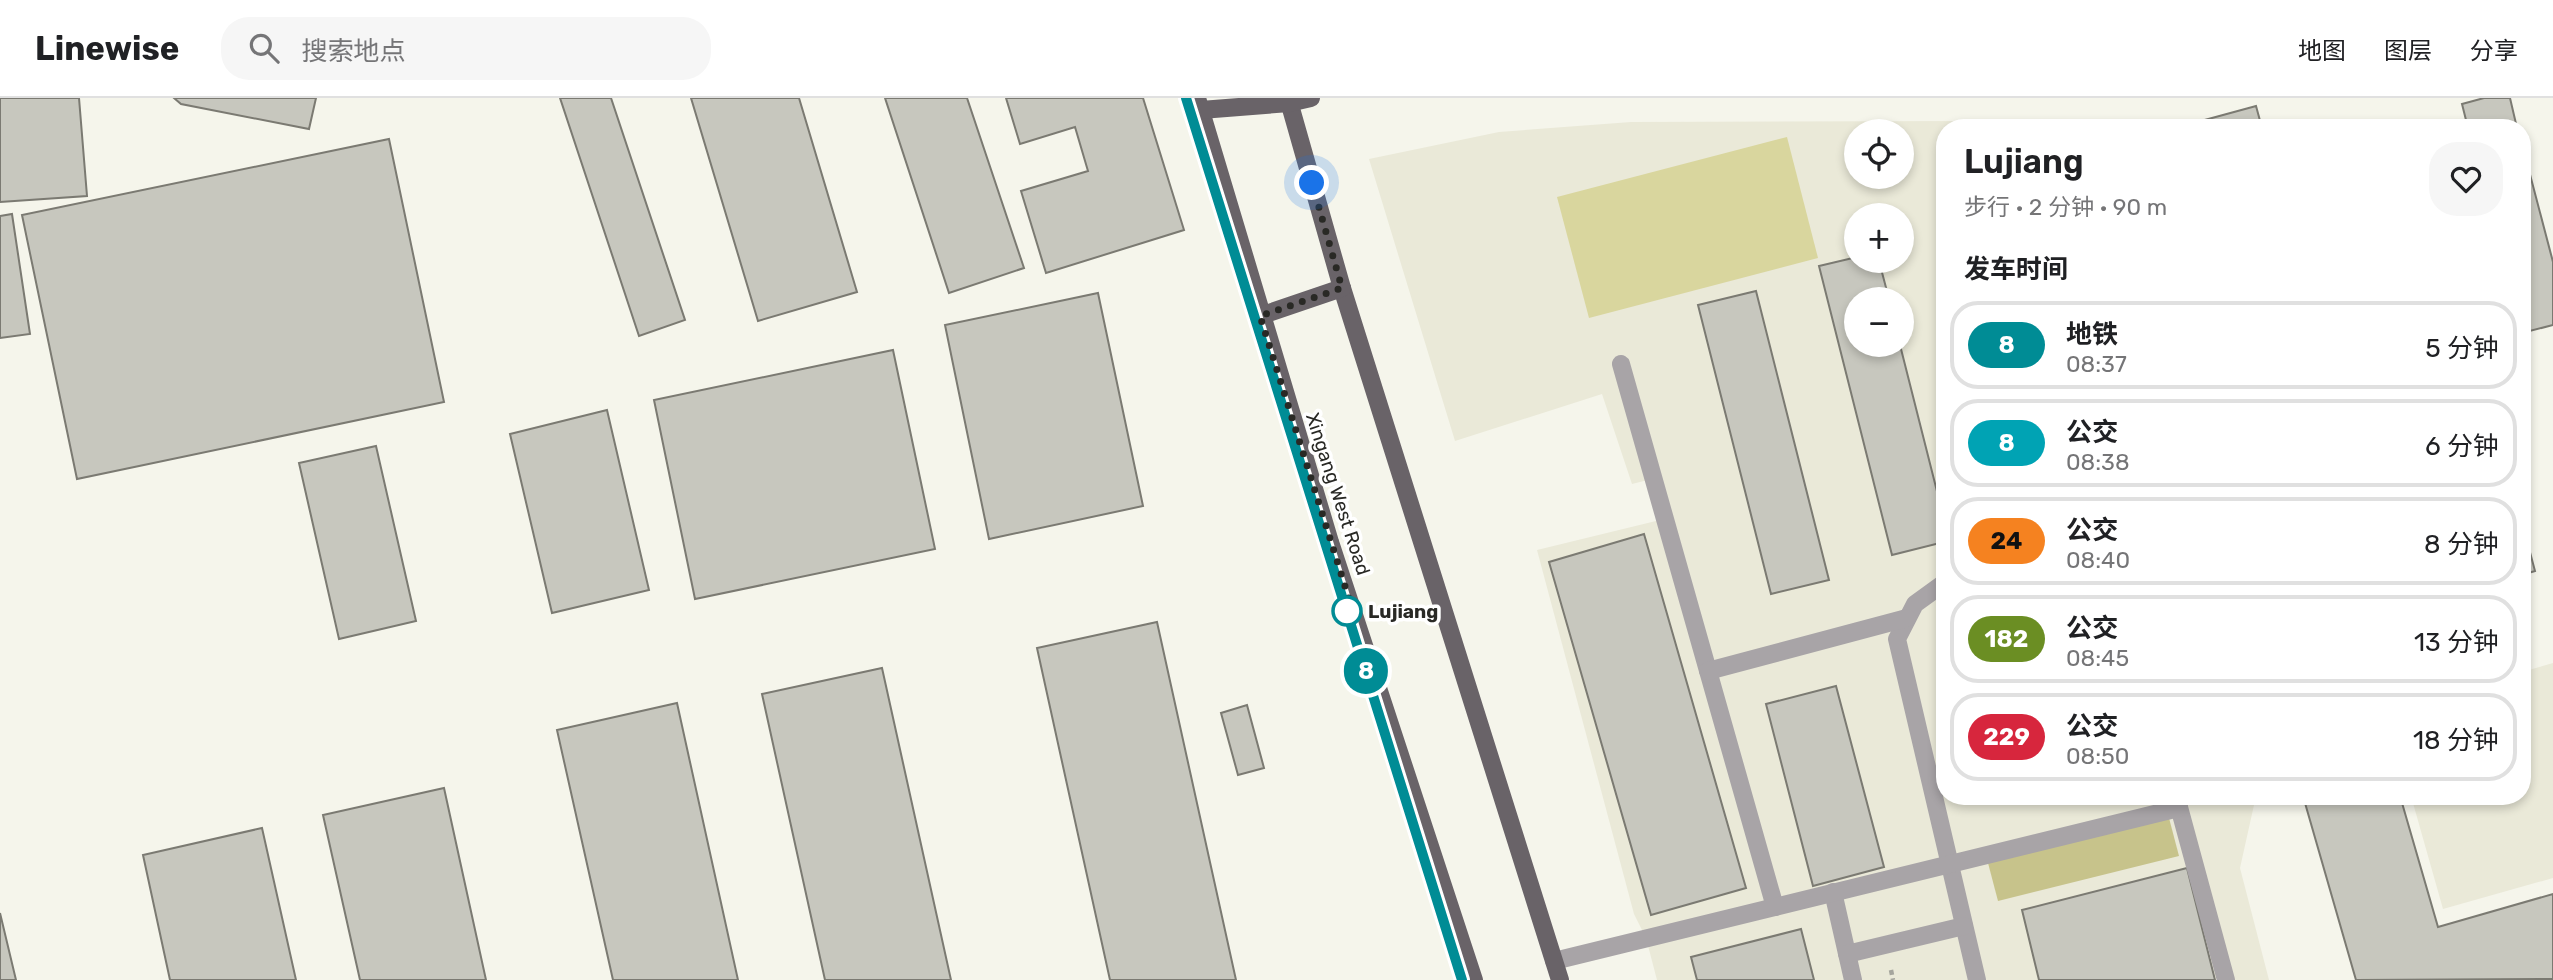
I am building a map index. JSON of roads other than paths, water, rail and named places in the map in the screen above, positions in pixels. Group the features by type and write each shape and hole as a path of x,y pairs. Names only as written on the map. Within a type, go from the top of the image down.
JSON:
{"main road":[{"path":"1199,104 1224,98"},
{"path":"1199,104 1311,98"},
{"path":"1289,101 1342,288 1560,980"},
{"name":"Xingang West Road","path":"1199,104 1260,316 1474,980"},
{"path":"1260,316 1342,288"}],"lane":[{"path":"1621,364 1774,906"},
{"path":"1936,589 1915,604 1897,639 1936,805"},
{"path":"1708,671 1908,618"},
{"path":"1936,805 1977,980"},
{"path":"1555,961 1950,864 2167,805"},
{"path":"2179,805 2226,980"},
{"path":"1833,892 1853,980"},
{"path":"1847,954 1964,926"}],"metro line":[{"name":"8","path":"1186,98 1462,980"}],"place":[{"name":"Lujiang","path":"1347,611"}]}
